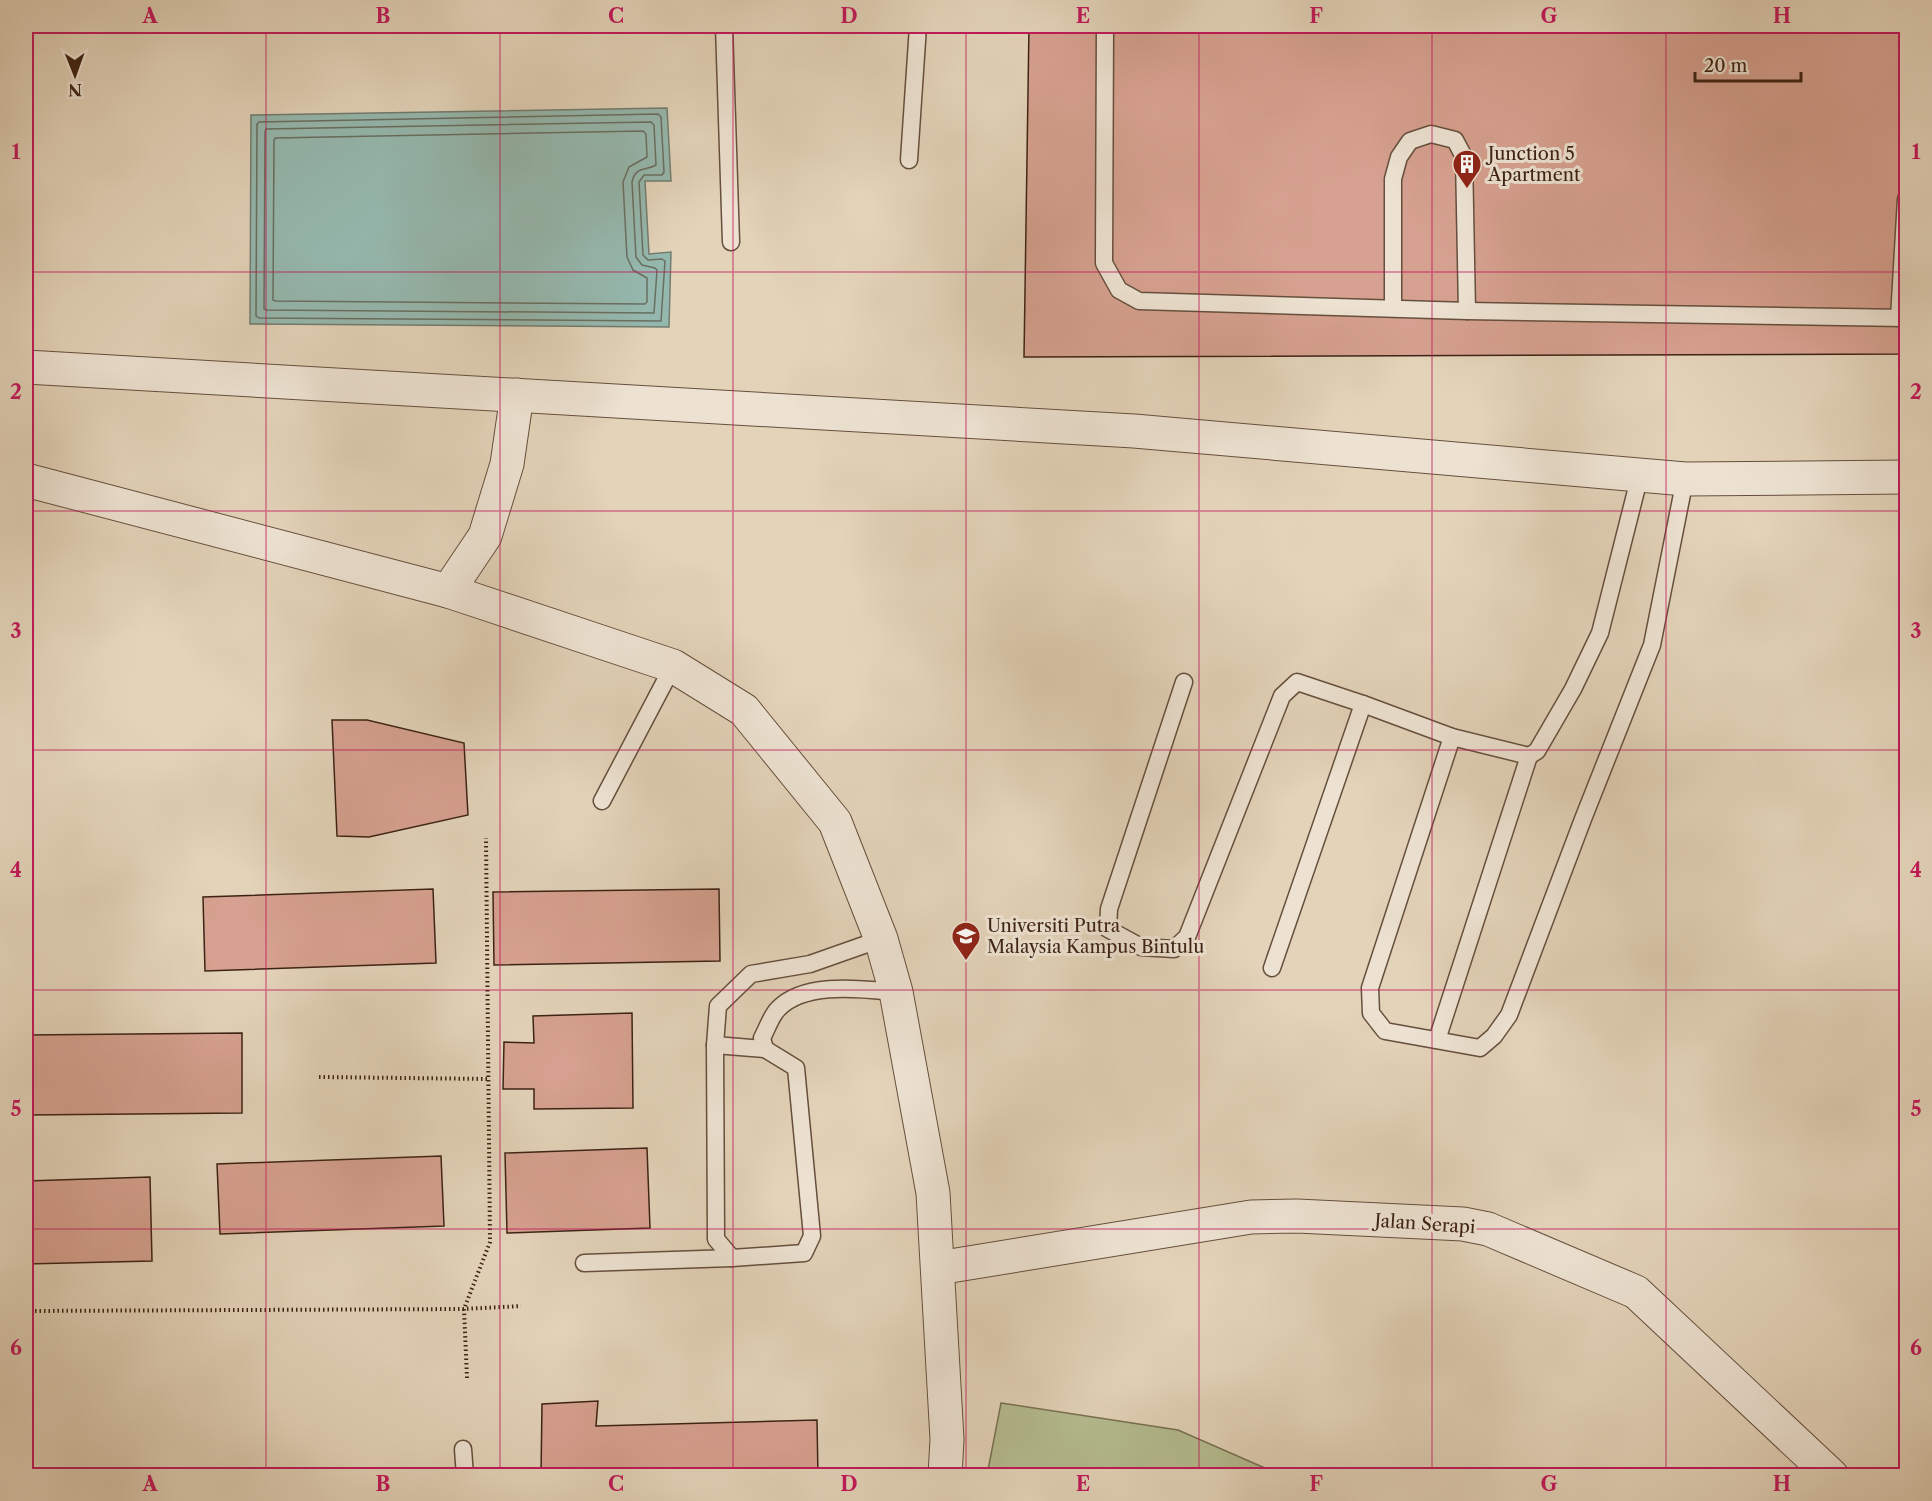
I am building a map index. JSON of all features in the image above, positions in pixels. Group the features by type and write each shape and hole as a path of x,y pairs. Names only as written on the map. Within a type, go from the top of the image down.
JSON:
{"street":[{"path":"26,368 1134,431 1685,479 1906,477"},
{"path":"448,591 486,536 507,464 517,395"},
{"path":"26,480 448,591 673,666 744,710 835,822 881,939 896,992 933,1193 947,1439 945,1476"},
{"name":"Jalan Serapi","path":"938,1268 1251,1217 1297,1216 1463,1224 1488,1229 1635,1292 1823,1467"}],"lane":[{"path":"724,26 731,242"},
{"path":"909,160 918,26"},
{"path":"1105,26 1104,263 1119,290 1139,301 1467,311 1903,318 1906,199"},
{"path":"1392,309 1393,179 1399,157 1410,141 1431,134 1455,140 1464,157 1467,311"},
{"path":"1437,1040 1529,756 1537,751 1573,689 1600,633 1640,475"},
{"path":"1452,737 1370,988 1371,1013 1385,1031 1480,1048 1494,1036 1509,1015 1652,645 1685,479"},
{"path":"602,801 673,666"},
{"path":"1184,682 1109,909 1108,929 1141,948 1174,949 1187,937 1282,696 1297,682 1452,737 1529,756"},
{"path":"1272,968 1363,704"},
{"path":"732,1258 717,1239 715,1045 718,1006 752,974 810,964 881,939"},
{"path":"765,1049 762,1038 778,1009 803,993 840,988 896,992"},
{"path":"585,1263 804,1253 812,1236 796,1068 765,1049 715,1045"},
{"path":"463,1449 465,1476"}],"path":[{"path":"467,1378 464,1309 490,1242 486,838"},
{"path":"319,1077 488,1079"},
{"path":"26,1311 464,1309 521,1306"}],"green space":[{"path":"1001,1403 1178,1430 1281,1475 987,1475"}],"water":[{"path":"667,108 671,181 645,181 649,254 671,252 669,327 250,324 251,115"}],"building":[{"name":"Junction 5 Apartment","path":"1029,26 1906,26 1906,354 1024,357"},
{"path":"332,720 367,720 464,743 468,815 369,837 337,836"},
{"path":"433,889 436,963 205,971 203,897"},
{"path":"719,889 720,961 494,965 493,892"},
{"path":"632,1013 633,1108 534,1109 534,1089 503,1089 504,1042 534,1043 533,1016"},
{"path":"242,1033 242,1113 26,1115 26,1035"},
{"path":"647,1148 650,1228 507,1233 505,1153"},
{"path":"441,1156 444,1226 220,1234 217,1164"},
{"path":"150,1177 152,1261 26,1264 26,1181"},
{"path":"598,1401 596,1426 817,1420 818,1476 541,1476 542,1404"}],"place":[{"name":"Junction 5 Apartment","path":"1467,190"},
{"name":"Universiti Putra Malaysia Kampus Bintulu","path":"966,962"}]}
